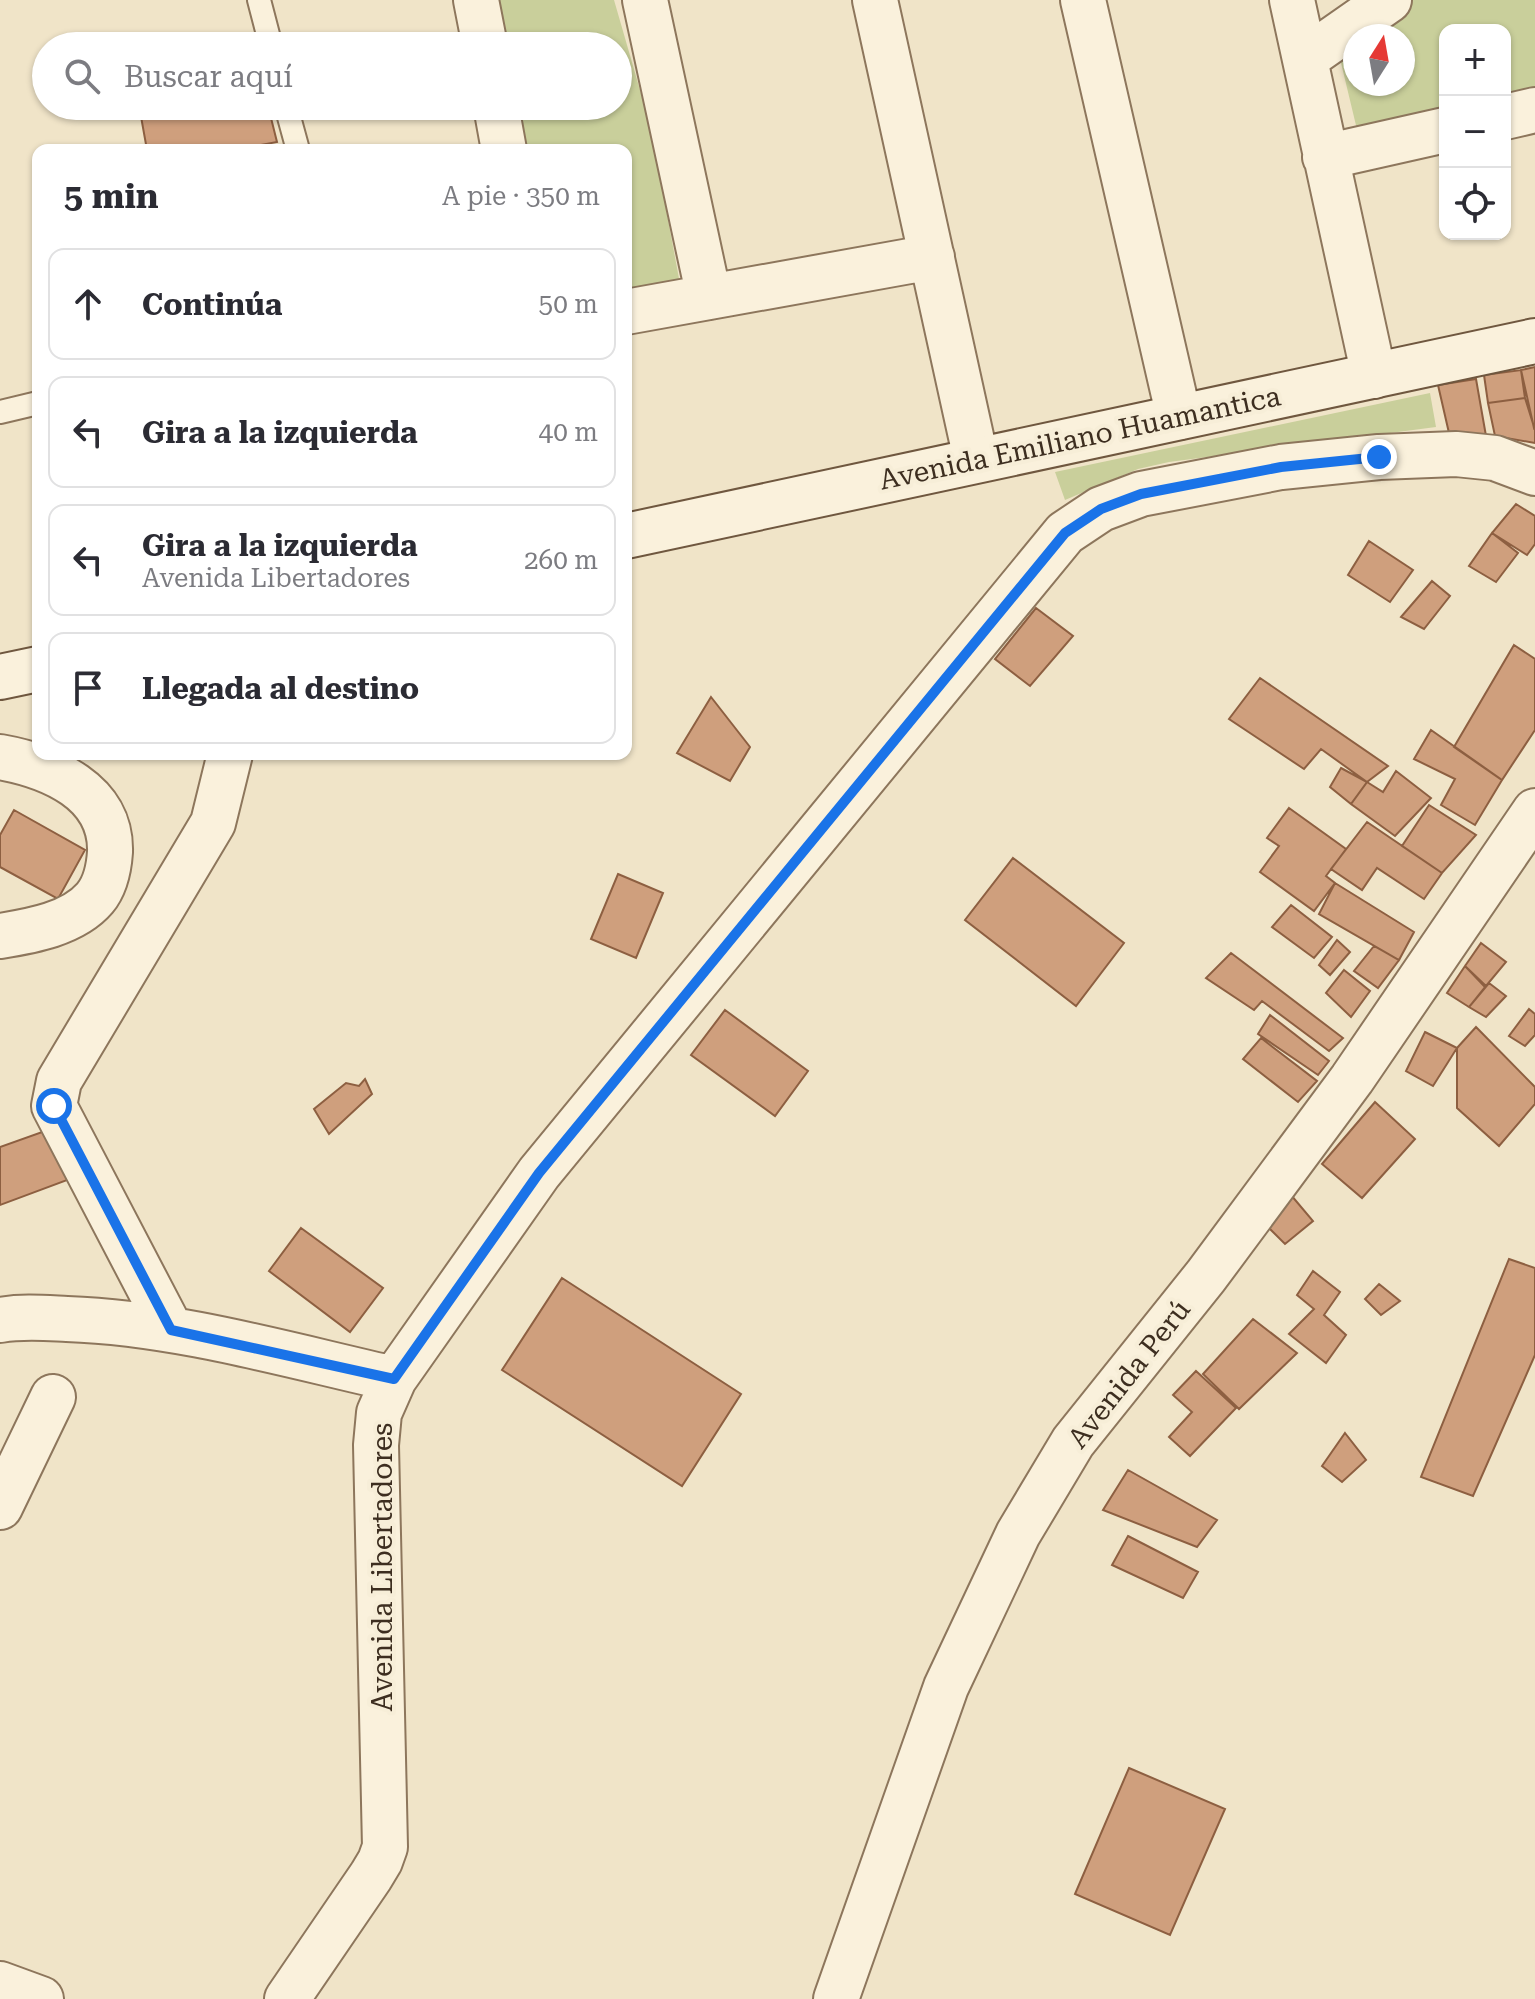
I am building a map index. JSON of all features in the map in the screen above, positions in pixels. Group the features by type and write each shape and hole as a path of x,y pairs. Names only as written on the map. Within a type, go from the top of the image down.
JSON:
{"street":[{"path":"476,0 482,32"},
{"path":"645,0 709,297"},
{"path":"875,0 976,459"},
{"path":"1083,0 1179,417"},
{"path":"1292,0 1374,376"},
{"path":"1306,58 1389,0"},
{"path":"1511,116 1535,110"},
{"path":"499,120 503,144"},
{"path":"1325,157 1439,131"},
{"path":"632,311 932,257"},
{"name":"Avenida Emiliano Huamantica","path":"632,535 1535,341"},
{"name":"Avenida Libertadores","path":"287,1999 371,1876 385,1847 376,1445 379,1413 394,1379 539,1173 1065,533 1101,509 1141,494 1281,467 1379,457 1456,454 1495,458 1535,473"},
{"path":"0,677 32,670"},
{"path":"0,757 19,760 55,773 86,792 102,818 110,847 105,880 95,898 68,917 31,931 0,936"},
{"path":"171,1330 54,1106 59,1081 213,823 229,760"},
{"name":"Avenida Perú","path":"836,1999 946,1687 1018,1534 1073,1442 1206,1276 1352,1079 1535,811"},
{"path":"0,1320 16,1317 104,1320 171,1330 394,1379"},
{"path":"0,1507 53,1397"},
{"path":"0,1984 41,1999"}],"lane":[{"path":"259,0 267,32"},
{"path":"290,120 296,144"},
{"path":"0,412 32,404"}],"green space":[{"path":"484,0 614,0 623,32 495,32"},
{"path":"1412,0 1535,0 1535,104 1511,109 1511,24 1439,24 1439,122 1360,142 1349,96 1415,96 1415,24 1369,24"},
{"path":"1343,38 1343,71 1336,42"},
{"path":"632,62 651,128 680,284 632,293 632,144 522,144 516,120 632,120"},
{"path":"1430,393 1436,427 1169,462 1138,469 1065,500 1055,472"}],"building":[{"path":"142,120 272,120 277,142 266,144 146,144"},
{"path":"1535,367 1535,427 1534,428 1521,370"},
{"path":"1521,370 1525,398 1488,403 1484,375"},
{"path":"1476,379 1486,436 1449,433 1438,385"},
{"path":"1525,398 1535,430 1535,443 1495,436 1488,403"},
{"path":"1516,504 1535,516 1535,544 1527,555 1492,533"},
{"path":"1492,533 1518,553 1496,582 1469,566"},
{"path":"1369,541 1413,570 1390,602 1348,575"},
{"path":"1432,581 1450,596 1424,629 1401,617"},
{"path":"1036,608 1073,636 1030,686 995,659"},
{"path":"1514,645 1535,659 1535,730 1502,780 1454,747"},
{"path":"1260,678 1388,766 1367,782 1321,749 1304,769 1229,719"},
{"path":"711,697 750,747 730,781 677,753"},
{"path":"1431,730 1502,780 1475,825 1441,805 1455,779 1414,759"},
{"path":"1341,768 1367,782 1351,804 1330,787"},
{"path":"1396,771 1431,798 1395,836 1351,804 1367,782 1383,792"},
{"path":"1429,805 1476,835 1442,873 1402,846"},
{"path":"1289,808 1346,849 1326,876 1335,883 1314,911 1260,872 1279,846 1267,838"},
{"path":"14,810 85,850 58,899 0,867 0,835"},
{"path":"1367,822 1442,873 1424,899 1377,868 1362,890 1331,869"},
{"path":"1013,858 1124,943 1076,1006 965,920"},
{"path":"618,874 663,893 636,958 591,939"},
{"path":"1335,883 1414,932 1399,960 1319,914"},
{"path":"1291,905 1332,937 1314,958 1272,927"},
{"path":"1337,940 1350,952 1330,975 1319,965"},
{"path":"1481,943 1506,962 1486,986 1465,966"},
{"path":"1374,946 1399,960 1378,988 1354,971"},
{"path":"1231,953 1343,1038 1329,1051 1262,1001 1254,1010 1206,978"},
{"path":"1465,966 1485,987 1469,1007 1447,993"},
{"path":"1344,970 1370,991 1351,1017 1326,993"},
{"path":"1489,983 1506,996 1486,1017 1469,1007"},
{"path":"1529,1009 1535,1014 1535,1035 1525,1046 1509,1036"},
{"path":"725,1010 808,1071 775,1116 691,1055"},
{"path":"1270,1015 1329,1061 1318,1075 1258,1034"},
{"path":"1476,1027 1535,1087 1535,1104 1499,1146 1457,1108 1457,1048"},
{"path":"1425,1032 1457,1048 1433,1086 1406,1071"},
{"path":"1261,1038 1317,1081 1298,1102 1243,1059"},
{"path":"365,1079 372,1094 329,1134 314,1109 346,1083 359,1086"},
{"path":"1375,1102 1415,1139 1362,1198 1322,1164"},
{"path":"59,1126 78,1176 0,1205 0,1147"},
{"path":"1291,1195 1313,1221 1285,1244 1261,1220"},
{"path":"301,1228 383,1288 350,1332 269,1271"},
{"path":"1509,1259 1535,1268 1535,1355 1473,1496 1421,1477"},
{"path":"1313,1271 1340,1292 1324,1315 1346,1335 1326,1363 1289,1334 1314,1309 1297,1295"},
{"path":"562,1278 741,1394 682,1486 502,1370"},
{"path":"1379,1284 1400,1301 1381,1315 1365,1299"},
{"path":"1253,1319 1297,1353 1239,1409 1203,1374"},
{"path":"1196,1371 1236,1408 1190,1456 1169,1437 1192,1412 1173,1395"},
{"path":"1345,1433 1366,1460 1342,1482 1322,1466"},
{"path":"1128,1470 1217,1520 1197,1547 1103,1510"},
{"path":"1128,1536 1198,1572 1183,1598 1112,1565"},
{"path":"1129,1768 1225,1809 1170,1935 1075,1894"}],"route":[{"path":"54,1106 171,1330 394,1379 539,1173 1065,533 1101,509 1141,494 1281,467 1379,457"}]}
